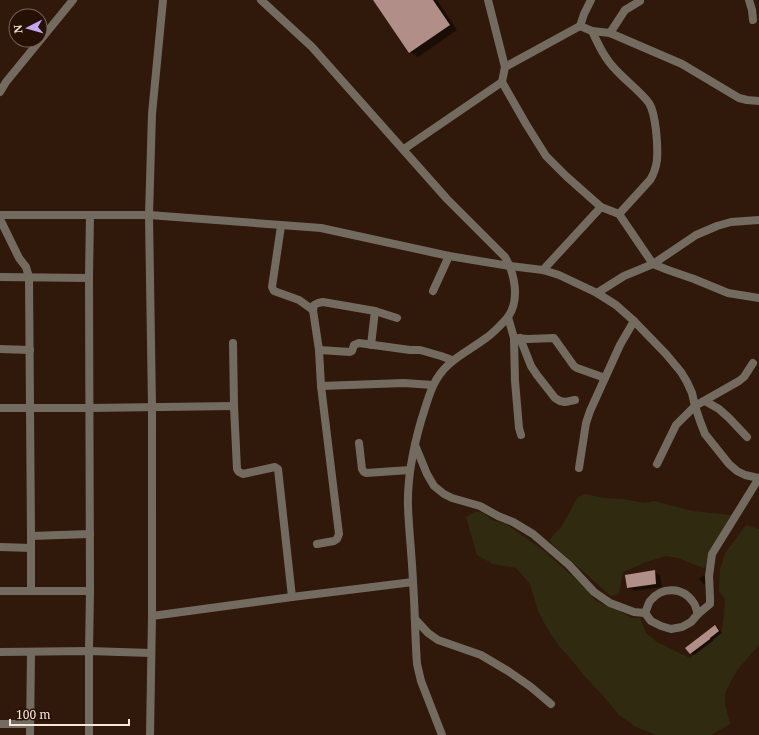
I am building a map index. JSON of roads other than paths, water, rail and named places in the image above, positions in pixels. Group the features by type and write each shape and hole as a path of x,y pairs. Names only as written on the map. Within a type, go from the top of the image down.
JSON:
{"street":[{"path":"0,92 6,82 73,0"},
{"path":"150,735 152,616 152,407 149,215 152,114 162,0"},
{"path":"261,0 312,47 447,200 505,257 510,266 515,284 513,306 508,317 487,338 452,360 433,385 415,444 410,470 408,506 417,664 421,681 442,735"},
{"path":"488,0 505,67 502,82 546,156 601,207 619,214 653,264 728,293 759,298"},
{"path":"505,67 580,26 591,0"},
{"path":"749,0 753,20"},
{"path":"610,33 625,10 640,1"},
{"path":"580,26 592,31 610,33 682,64 739,98 759,101"},
{"path":"592,31 606,60 648,101 652,110 655,124 657,159 653,174 650,180 619,214"},
{"path":"404,150 502,82"},
{"path":"543,270 601,207"},
{"path":"0,215 149,215 321,228 449,256 543,270 559,275 597,293 616,305 634,321 681,372 692,393 700,421 706,434 729,464 737,471 745,475 759,478 712,554 709,576 710,604 691,622 682,627 671,629 660,626 651,621 645,613 634,612 623,608 610,603 599,596 534,534 480,506 452,498 444,494 434,486 427,474 415,444"},
{"path":"89,735 90,215"},
{"path":"0,219 19,258 26,267 29,277 31,591"},
{"path":"597,293 624,276 653,264 696,235 731,222 759,220"},
{"path":"281,226 272,287 274,291 299,300 313,310"},
{"path":"434,291 449,256"},
{"path":"0,277 89,278"},
{"path":"317,544 334,541 337,539 339,534 321,386 319,350 313,310 314,305 323,302 375,311 397,318"},
{"path":"371,345 375,311"},
{"path":"508,317 531,366 555,398 565,402 575,400"},
{"path":"579,468 586,423 590,411 620,345 634,321"},
{"path":"517,338 554,338 576,368 604,378"},
{"path":"517,338 515,381 518,420 521,435"},
{"path":"233,343 237,469 243,474 277,467 279,471 292,597"},
{"path":"319,350 350,352 356,344 371,345 407,350 420,350 452,360"},
{"path":"0,349 30,350"},
{"path":"657,464 676,425 695,406 744,377 753,363"},
{"path":"321,386 404,383 433,385"},
{"path":"705,401 730,418 747,437"},
{"path":"0,408 234,406"},
{"path":"359,443 362,469 364,472 410,470"},
{"path":"31,536 90,534"},
{"path":"0,547 31,548"},
{"path":"152,616 413,582"},
{"path":"645,613 649,602 656,594 667,590 678,590 687,595 694,603 698,614"},
{"path":"0,591 90,591"},
{"path":"415,619 428,633 438,640 481,655 531,687 551,704"},
{"path":"0,652 89,651 151,653"},
{"path":"30,652 30,735"},
{"path":"0,724 30,724"}]}
